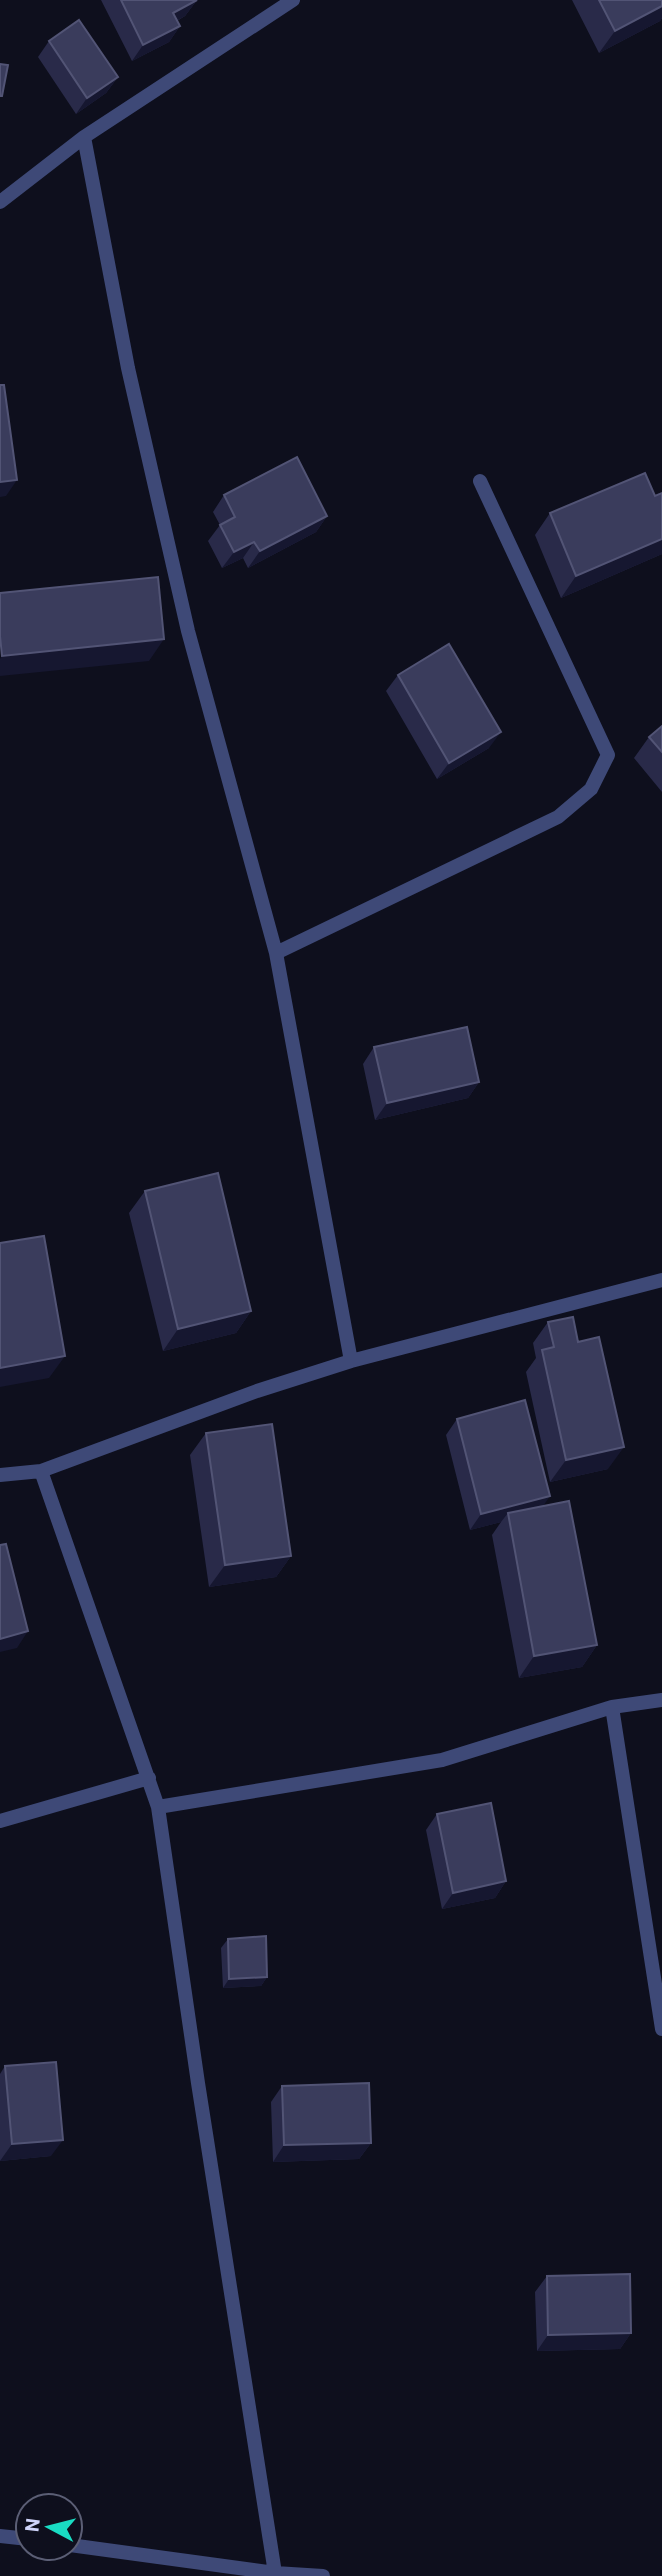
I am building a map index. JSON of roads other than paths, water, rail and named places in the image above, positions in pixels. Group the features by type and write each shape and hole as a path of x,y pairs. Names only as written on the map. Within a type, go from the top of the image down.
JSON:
{"street":[{"path":"0,202 84,137 293,0"},
{"path":"84,137 128,369 188,631 276,953 351,1361"},
{"path":"276,953 558,817 591,789 608,755 480,481"},
{"path":"0,1475 41,1471 257,1391 351,1361 662,1280"},
{"path":"41,1471 158,1807 275,2574"},
{"path":"158,1807 442,1760 612,1707 662,1700"},
{"path":"612,1707 662,2029"},
{"path":"0,1821 149,1778"},
{"path":"84,2546 275,2574 323,2576"}]}
